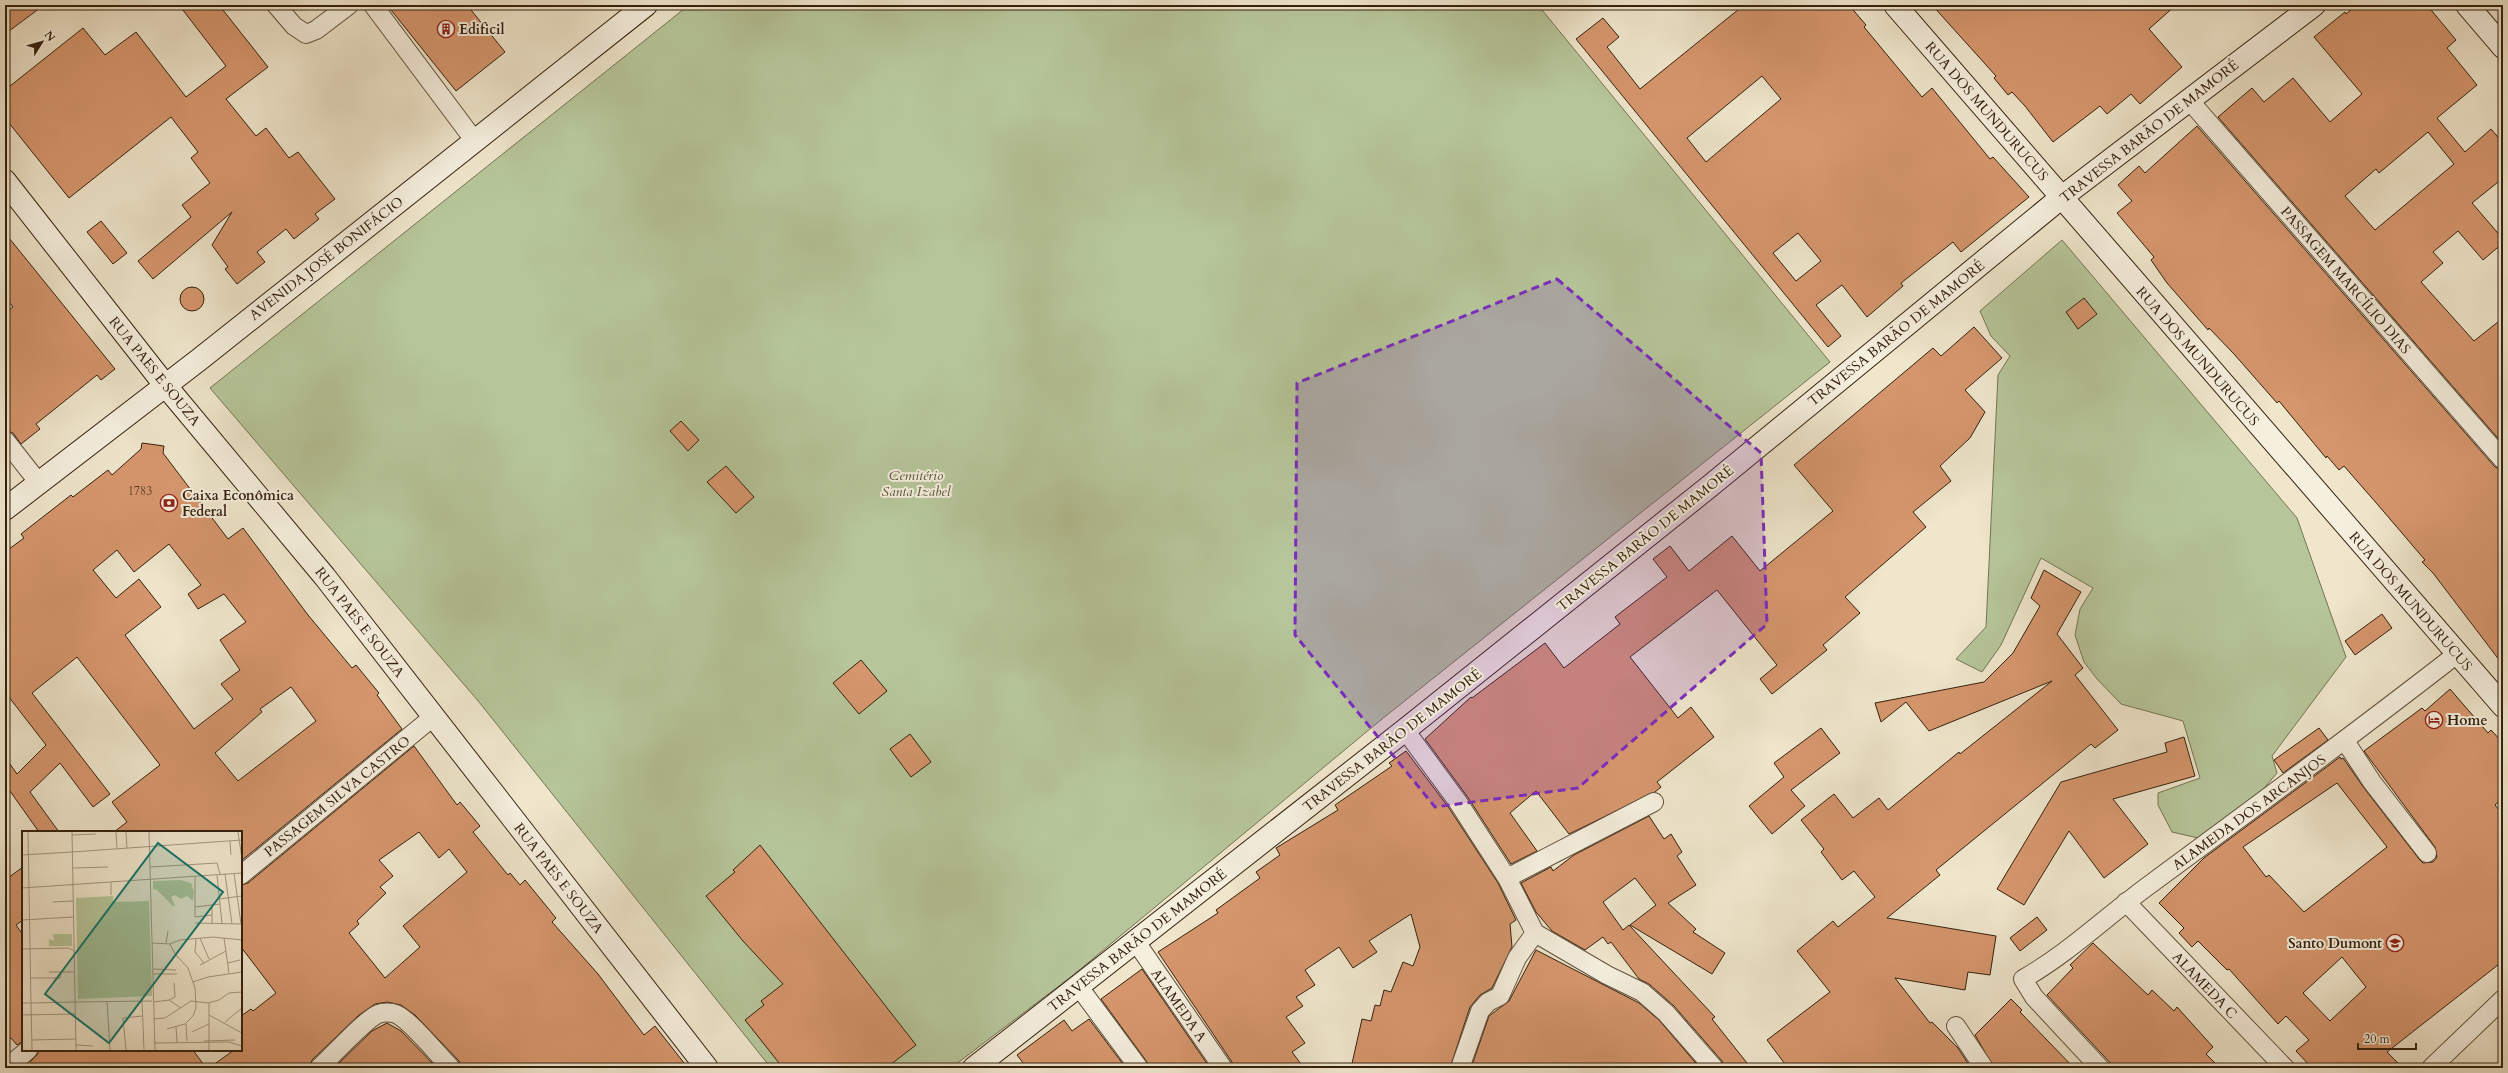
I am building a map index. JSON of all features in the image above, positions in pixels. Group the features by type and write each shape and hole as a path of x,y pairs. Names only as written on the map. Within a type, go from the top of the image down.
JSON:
{"street":[{"path":"276,5 294,26 306,34 316,30 343,10"},
{"path":"373,5 474,140"},
{"name":"AVENIDA JOSÉ BONIFÁCIO","path":"5,509 165,385 646,5"},
{"name":"RUA DOS MUNDURUCUS","path":"1895,5 2503,706"},
{"name":"TRAVESSA BARÃO DE MAMORÉ","path":"974,1068 1405,730 1716,481 2062,197 2314,5"},
{"path":"2467,5 2503,47"},
{"name":"PASSAGEM MARCÍLIO DIAS","path":"2189,100 2503,460"},
{"name":"RUA PAES E SOUZA","path":"5,181 165,385 325,577 708,1068"},
{"path":"5,440 39,483"},
{"name":"ALAMEDA DOS ARCANJOS","path":"2100,1068 2034,997 2023,979 2040,969 2126,902 2345,741 2457,654"},
{"name":"PASSAGEM SILVA CASTRO","path":"242,874 433,717"},
{"path":"1405,730 1458,802 1507,878 1535,933 1606,975 1642,992 1666,1013 1714,1068"},
{"path":"2345,741 2372,782 2427,853"},
{"path":"1507,878 1654,802"},
{"name":"ALAMEDA C","path":"2126,902 2276,1065"},
{"path":"1460,1068 1480,1011 1488,1002 1500,996 1517,958 1535,933"},
{"name":"ALAMEDA A","path":"1136,942 1223,1068"},
{"path":"1079,987 1138,1068"},
{"path":"2430,1068 2503,999"},
{"path":"319,1068 368,1020 378,1014 396,1014 451,1068"},
{"path":"1956,1026 1984,1068"},
{"path":"6,1068 27,1051"}],"highlighted area":[{"path":"1557,279 1761,453 1767,624 1578,788 1435,807 1295,635 1297,383"}],"green space":[{"name":"Cemitério Santa Izabel","path":"689,5 1538,5 1830,362 1382,719 1072,976 951,1068 771,1068 479,702 210,388"},
{"path":"2062,240 2297,518 2346,657 2272,756 2277,773 2244,812 2198,838 2172,832 2158,805 2158,793 2200,778 2183,721 2121,704 2097,679 2084,662 2075,635 2080,609 2093,588 2041,558 2001,645 1982,672 1956,659 1986,627 1998,375 2010,356 1991,336 1980,311"}],"building":[{"path":"5,5 44,5 5,34"},
{"path":"179,5 219,5 268,67 226,99 256,136 266,128 289,158 298,152 335,199 315,214 319,219 294,239 286,229 257,252 265,262 237,284 225,269 228,267 212,245 232,212 153,279 138,261 191,217 182,205 210,183 191,158 198,152 171,117 69,198 5,118 5,90 83,28 105,55 136,32 186,97 226,66"},
{"name":"Edificil","path":"387,5 467,5 505,52 456,91"},
{"path":"1744,5 1849,5 1866,25 1864,27 1922,97 1932,88 1990,159 1993,157 2029,197 1961,252 1953,242 1901,283 1903,286 1867,317 1842,285 1816,305 1841,336 1828,347 1576,39 1603,18 1619,37 1607,47 1640,89","holes":["1762,76 1781,99 1706,162 1687,138","1798,233 1821,261 1796,281 1773,253"]},
{"path":"1932,5 2176,5 2149,29 2182,67 2140,104 2131,94 2107,114 2100,106 2053,142 2025,106 2012,92 2008,95 1994,78 1996,76"},
{"path":"2357,5 2427,5 2456,40 2447,48 2477,85 2437,118 2465,152 2491,129 2503,143 2503,178 2472,203 2503,239 2503,243 2483,260 2458,231 2433,252 2443,263 2421,282 2474,341 2503,318 2503,444 2218,117 2252,88 2264,102 2293,78 2330,122 2362,94 2314,37 2345,12 2346,14","holes":["2428,132 2454,164 2375,230 2345,196 2376,169 2379,173"]},
{"path":"2197,126 2495,467 2503,470 2503,665 2433,573 2422,562 2425,560 2344,466 2339,470 2327,456 2326,458 2279,401 2277,403 2234,354 2209,328 2208,330 2167,283 2151,260 2154,257 2117,213 2132,201 2118,185 2139,166 2145,173"},
{"path":"101,221 127,253 113,264 87,232"},
{"path":"5,233 115,369 101,380 97,375 36,424 40,429 21,444 13,433 5,430 5,313 13,307 5,297"},
{"path":"192,287 197,288 203,294 203,304 197,310 192,311 187,310 181,304 180,299 181,294 187,288"},
{"path":"2084,298 2097,314 2078,329 2066,312"},
{"path":"1974,327 2002,358 1965,390 1985,412 1970,438 1940,466 1951,481 1913,512 1926,527 1845,597 1860,613 1823,645 1827,650 1772,694 1760,679 1777,665 1717,590 1630,657 1678,718 1691,707 1714,737 1657,782 1661,787 1655,792 1569,834 1536,791 1510,813 1537,851 1511,864 1467,796 1425,739 1471,697 1472,698 1545,643 1564,668 1620,624 1615,617 1667,577 1653,559 1670,546 1689,571 1732,536 1760,571 1833,511 1794,465 1933,348 1941,356"},
{"path":"681,421 699,440 688,451 670,431"},
{"path":"142,443 164,446 163,453 228,539 243,528 308,615 352,668 356,665 379,693 377,695 402,729 242,860 242,831 115,831 127,822 112,802 160,765 77,657 32,693 110,794 93,807 60,763 30,792 58,831 38,831 5,784 5,757 17,774 46,745 5,692 5,552 24,538 21,534 71,495 73,497 108,470 112,475 141,449","holes":["169,544 201,585 188,594 198,609 224,594 246,622 220,640 240,670 221,684 233,699 194,729 125,635 161,607 139,579 116,598 93,570 117,550 134,572","291,687 316,721 238,781 215,753 262,712 260,709"]},
{"path":"726,466 754,497 736,513 707,482"},
{"path":"2044,570 2081,592 2057,634 2083,668 2075,675 2118,730 2095,748 2091,744 1936,870 1940,875 1887,918 1996,936 1990,975 1968,972 1965,990 1895,978 1930,1023 1932,1022 1958,1048 1971,1068 1788,1068 1767,1040 1830,992 1797,951 1833,921 1838,927 1875,897 1854,871 1842,880 1821,852 1824,849 1801,820 1834,794 1853,818 1879,798 1888,810 1959,752 1960,754 2052,681 1929,731 1906,702 1881,722 1875,703 1984,682 2013,653 2040,606 2031,598"},
{"path":"2382,614 2392,628 2355,655 2345,641"},
{"path":"861,660 887,691 859,714 833,683"},
{"path":"2450,689 2488,733 2491,730 2503,743 2503,798 2495,805 2503,815 2503,961 2387,1052 2403,1068 2312,1068 2296,1051 2309,1040 2286,1016 2278,1024 2229,969 2227,970 2198,941 2192,947 2179,933 2184,928 2159,903 2204,858 2340,757 2341,759 2343,758 2364,788 2419,859 2423,863 2433,862 2437,857 2435,847 2364,751 2422,708 2425,711","holes":["2337,783 2387,847 2304,912 2269,875 2266,877 2243,847","2342,957 2366,987 2330,1021 2303,993"]},
{"path":"1821,728 1840,753 1791,790 1805,806 1772,834 1749,806 1784,777 1774,763"},
{"path":"2319,728 2328,740 2283,773 2274,760"},
{"path":"910,734 931,762 911,777 890,749"},
{"path":"2184,737 2195,776 2113,799 2148,844 2104,878 2069,831 2024,905 1997,889 2061,782 2167,752 2165,743"},
{"path":"414,746 457,805 460,802 480,826 473,832 508,875 510,873 520,885 525,880 556,918 552,922 598,974 644,1035 655,1026 688,1068 461,1068 459,1061 415,1015 401,1005 387,1002 375,1004 359,1015 312,1060 309,1068 209,1068 233,1051 242,1051 242,1015 251,1009 253,1011 276,993 242,948 242,885 248,883","holes":["419,832 439,858 449,849 467,872 403,926 420,947 385,978 349,933 359,924 357,921 386,893 380,887 393,876 379,860"]},
{"path":"1406,751 1449,808 1498,883 1516,920 1510,924 1512,947 1492,988 1480,995 1470,1007 1450,1068 1351,1068 1362,1019 1371,1021 1375,1005 1380,1006 1384,990 1391,992 1403,962 1413,966 1420,947 1411,914 1369,941 1377,952 1353,968 1339,947 1305,970 1315,985 1296,997 1303,1006 1286,1017 1305,1043 1292,1052 1304,1068 1233,1068 1232,1062 1158,952 1218,913 1216,910 1260,878 1256,872 1280,855 1276,848 1338,810 1335,805 1392,766 1389,763"},
{"path":"1649,816 1664,839 1671,834 1682,852 1677,856 1696,885 1668,903 1696,929 1693,932 1725,953 1712,974 1630,925 1656,905 1635,878 1603,902 1623,930 1629,925 1715,1017 1712,1019 1751,1068 1724,1068 1722,1061 1674,1006 1649,984 1639,979 1611,942 1608,944 1603,937 1585,950 1552,931 1536,912 1521,883 1551,867 1553,871 1574,855"},
{"path":"760,845 916,1045 886,1068 783,1068 745,1020 764,1005 761,1001 783,984 743,941 706,896 735,872 733,870"},
{"path":"22,868 22,921 16,925 22,934 22,1042 17,1045 11,1038 5,1043 5,880"},
{"path":"2037,917 2047,930 2020,951 2010,938"},
{"path":"2093,943 2148,995 2152,990 2174,1011 2177,1007 2213,1047 2206,1054 2220,1068 2115,1068 2047,995 2073,968 2070,965"},
{"path":"1536,950 1639,1003 1659,1020 1700,1068 1471,1068 1489,1016 1509,1001"},
{"path":"1142,969 1210,1068 1149,1068 1147,1062 1101,999"},
{"path":"2011,999 2022,1010 2020,1012 2074,1068 1994,1068 1975,1035"},
{"path":"1089,1019 1126,1068 1027,1068 1017,1055 1064,1020 1072,1031"},
{"path":"387,1023 401,1031 437,1068 334,1068 372,1031"},
{"path":"38,1051 194,1051 206,1068 35,1068 30,1062 38,1054"}],"place":[{"name":"Edificil","path":"446,29"},
{"name":"Caixa Econômica Federal","path":"169,503"},
{"name":"Home","path":"2434,720"},
{"name":"Santo Dumont","path":"2395,943"}]}
